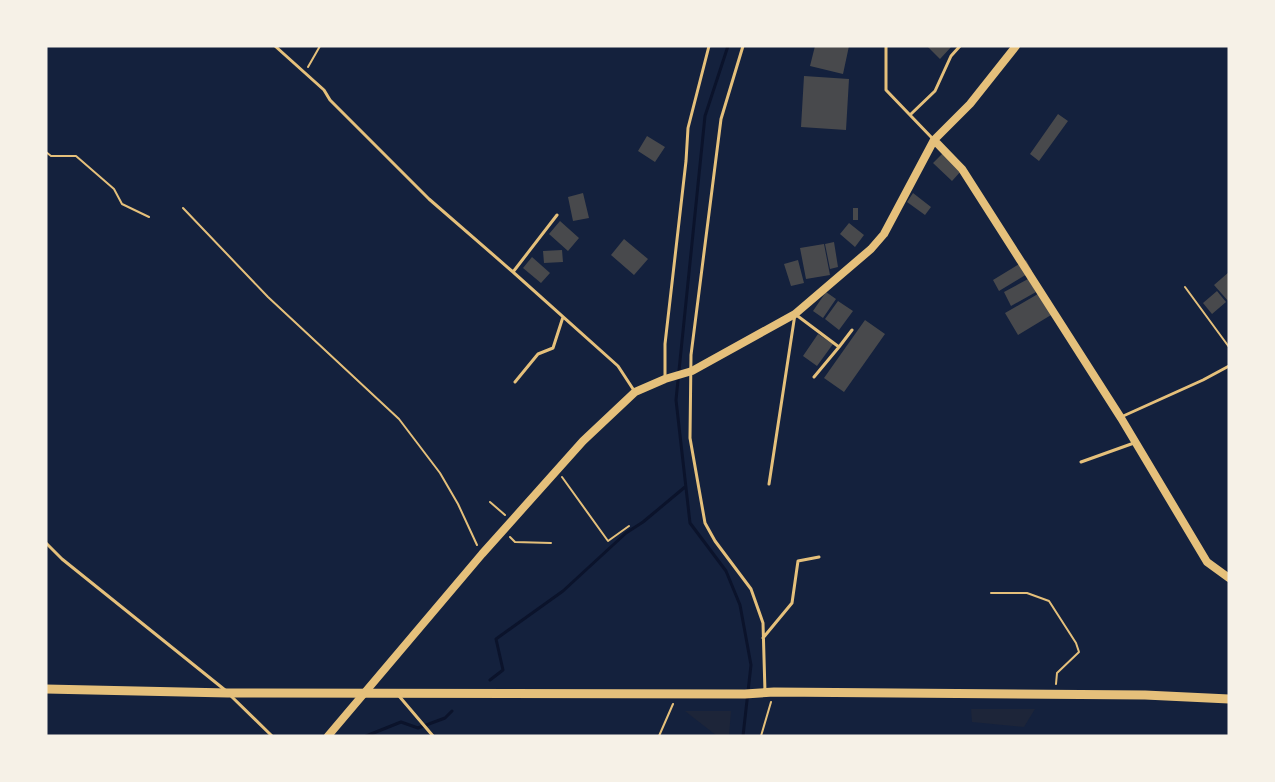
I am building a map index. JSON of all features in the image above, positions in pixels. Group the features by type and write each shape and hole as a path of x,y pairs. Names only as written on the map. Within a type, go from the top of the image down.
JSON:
{"main road":[{"path":"46,689 362,694 745,694 769,692 1056,694 1145,695 1229,699"}],"street":[{"path":"328,736 482,554 583,441 635,392 665,379 692,371 795,314 872,249 884,234 934,140 970,104 1016,46"},
{"path":"934,140 962,169 1136,442 1207,562 1229,578"}],"lane":[{"path":"275,46 324,90 330,100 428,199 618,366 635,392"},
{"path":"665,379 665,344 686,162 688,128 709,46"},
{"path":"742,46 721,119 692,345 690,438 705,522 715,542 751,589 763,623 769,692"},
{"path":"886,46 886,90 934,140"},
{"path":"911,114 935,91 951,56 960,46"},
{"path":"513,272 557,216"},
{"path":"769,484 795,314 839,347"},
{"path":"515,382 538,354 553,348 563,317"},
{"path":"814,377 852,330"},
{"path":"1121,418 1204,380 1229,366"},
{"path":"1081,462 1136,442"},
{"path":"46,543 62,559 228,693 272,736"},
{"path":"763,639 792,603 798,561 819,557"},
{"path":"397,694 433,736"}],"path":[{"path":"304,73 320,46"},
{"path":"46,152 51,156 76,156 114,189 122,204 149,217"},
{"path":"184,208 268,297 399,419 440,473 458,504 482,554"},
{"path":"1186,287 1229,347"},
{"path":"557,470 608,541 629,526"},
{"path":"490,502 512,521"},
{"path":"502,532 516,542 551,542"},
{"path":"990,594 1027,593 1049,602 1076,643 1078,652 1056,673 1056,694"},
{"path":"761,736 769,692"},
{"path":"659,736 678,694"}],"shaded area":[{"path":"971,709 1035,709 1024,727 972,722"},
{"path":"685,711 731,711 729,736 717,736"}],"building":[{"path":"815,46 849,46 843,74 810,66"},
{"path":"927,46 952,46 940,59"},
{"path":"804,76 849,79 846,130 801,127"},
{"path":"1058,114 1068,121 1039,161 1030,154"},
{"path":"647,136 665,147 655,162 638,151"},
{"path":"944,152 962,170 952,181 933,163"},
{"path":"583,193 589,218 573,221 568,197"},
{"path":"913,193 931,207 925,215 907,202"},
{"path":"853,208 858,208 858,220 853,220"},
{"path":"560,221 579,238 568,251 549,234"},
{"path":"849,223 864,235 855,247 840,234"},
{"path":"624,239 648,259 634,275 611,255"},
{"path":"834,242 838,267 830,269 825,244"},
{"path":"824,244 830,275 806,279 800,248"},
{"path":"562,250 563,262 544,263 543,251"},
{"path":"532,257 550,273 541,283 523,268"},
{"path":"798,260 804,283 791,286 784,264"},
{"path":"1026,260 1032,271 999,291 993,280"},
{"path":"1229,272 1229,302 1214,285"},
{"path":"1028,279 1036,292 1011,306 1004,292"},
{"path":"1043,291 1056,312 1018,335 1005,313"},
{"path":"1217,291 1226,302 1212,314 1203,303"},
{"path":"826,292 836,299 823,318 813,311"},
{"path":"838,301 853,311 839,330 825,319"},
{"path":"865,320 885,334 844,392 824,378"},
{"path":"818,334 833,344 817,366 803,356"}],"waterway":[{"path":"728,46 705,116 676,400 690,523 726,571 740,605 751,665 743,736"},
{"path":"490,680 503,670 496,639 563,591 626,533 643,522 685,487"},
{"path":"366,736 401,722 418,728 445,718 452,711"}]}
